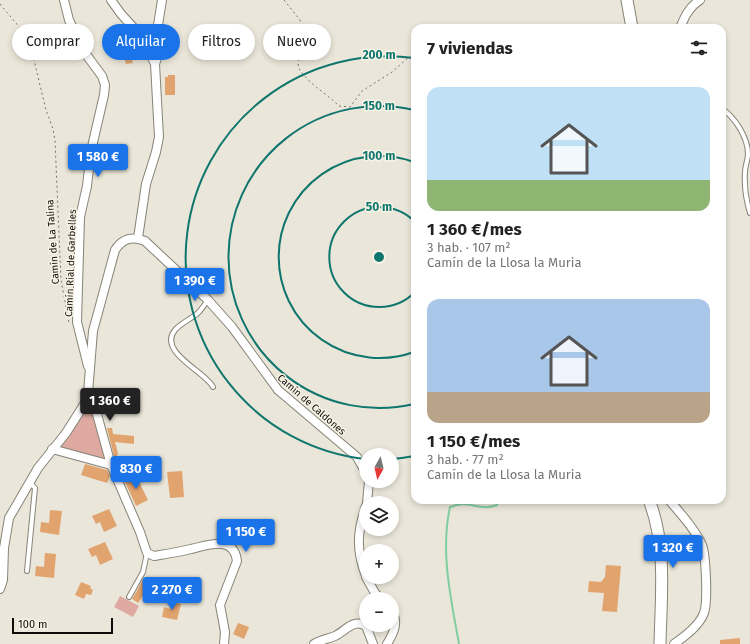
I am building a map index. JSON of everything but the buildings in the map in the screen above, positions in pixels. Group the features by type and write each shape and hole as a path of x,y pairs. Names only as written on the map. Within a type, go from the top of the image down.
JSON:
{"street":[{"name":"Camín Rial de Garbelles","path":"64,0 69,20 85,53 102,76 105,85 91,151 87,186 80,217 77,322 90,371"},
{"path":"0,531 38,468 66,433 84,403 88,393 93,331 115,250 119,243 127,238 138,238 146,184 156,152 158,137 154,64 143,38 121,14 111,0"},
{"path":"154,64 158,58 158,25 162,0"},
{"path":"627,0 631,24"},
{"path":"682,24 685,15 693,4 700,0"},
{"name":"Camín de Caldones","path":"138,238 146,241 208,300 232,327 278,390 357,457 359,460"},
{"path":"88,393 92,396 111,465 140,532 147,553 154,556 218,543 229,547 236,554 237,561 220,605 225,632 224,644"},
{"path":"52,449 111,465"},
{"path":"650,504 659,534 661,550 660,644"},
{"path":"672,504 689,523 702,546 706,569 704,613 691,632 674,644"},
{"path":"0,589 4,580 4,548 9,518"},
{"path":"314,644 336,636 352,624 357,623 366,626 373,644"},
{"path":"388,644 394,632"}],"lane":[{"path":"726,113 732,118 741,131 748,153 745,172 747,201 750,213"},
{"path":"208,300 199,312 176,328 172,334 172,340 173,345 181,358 210,380 213,387"},
{"path":"27,571 35,488 30,483"},
{"path":"129,597 143,572 147,553"}],"path":[{"path":"284,0 300,20 302,28 298,67 302,74 339,106 350,107 362,91 392,72 409,57"},
{"name":"Camín de La Talina","path":"0,4 21,29 32,52 46,110 53,129 55,141 56,194 61,280 68,320 71,327"}],"shaded area":[{"path":"88,393 111,465 52,449"},
{"path":"120,596 139,606 133,617 114,607"}],"waterway":[{"path":"459,644 450,593 446,558 446,541 450,507 463,504"},
{"path":"463,504 485,507 491,507 497,504"}]}
